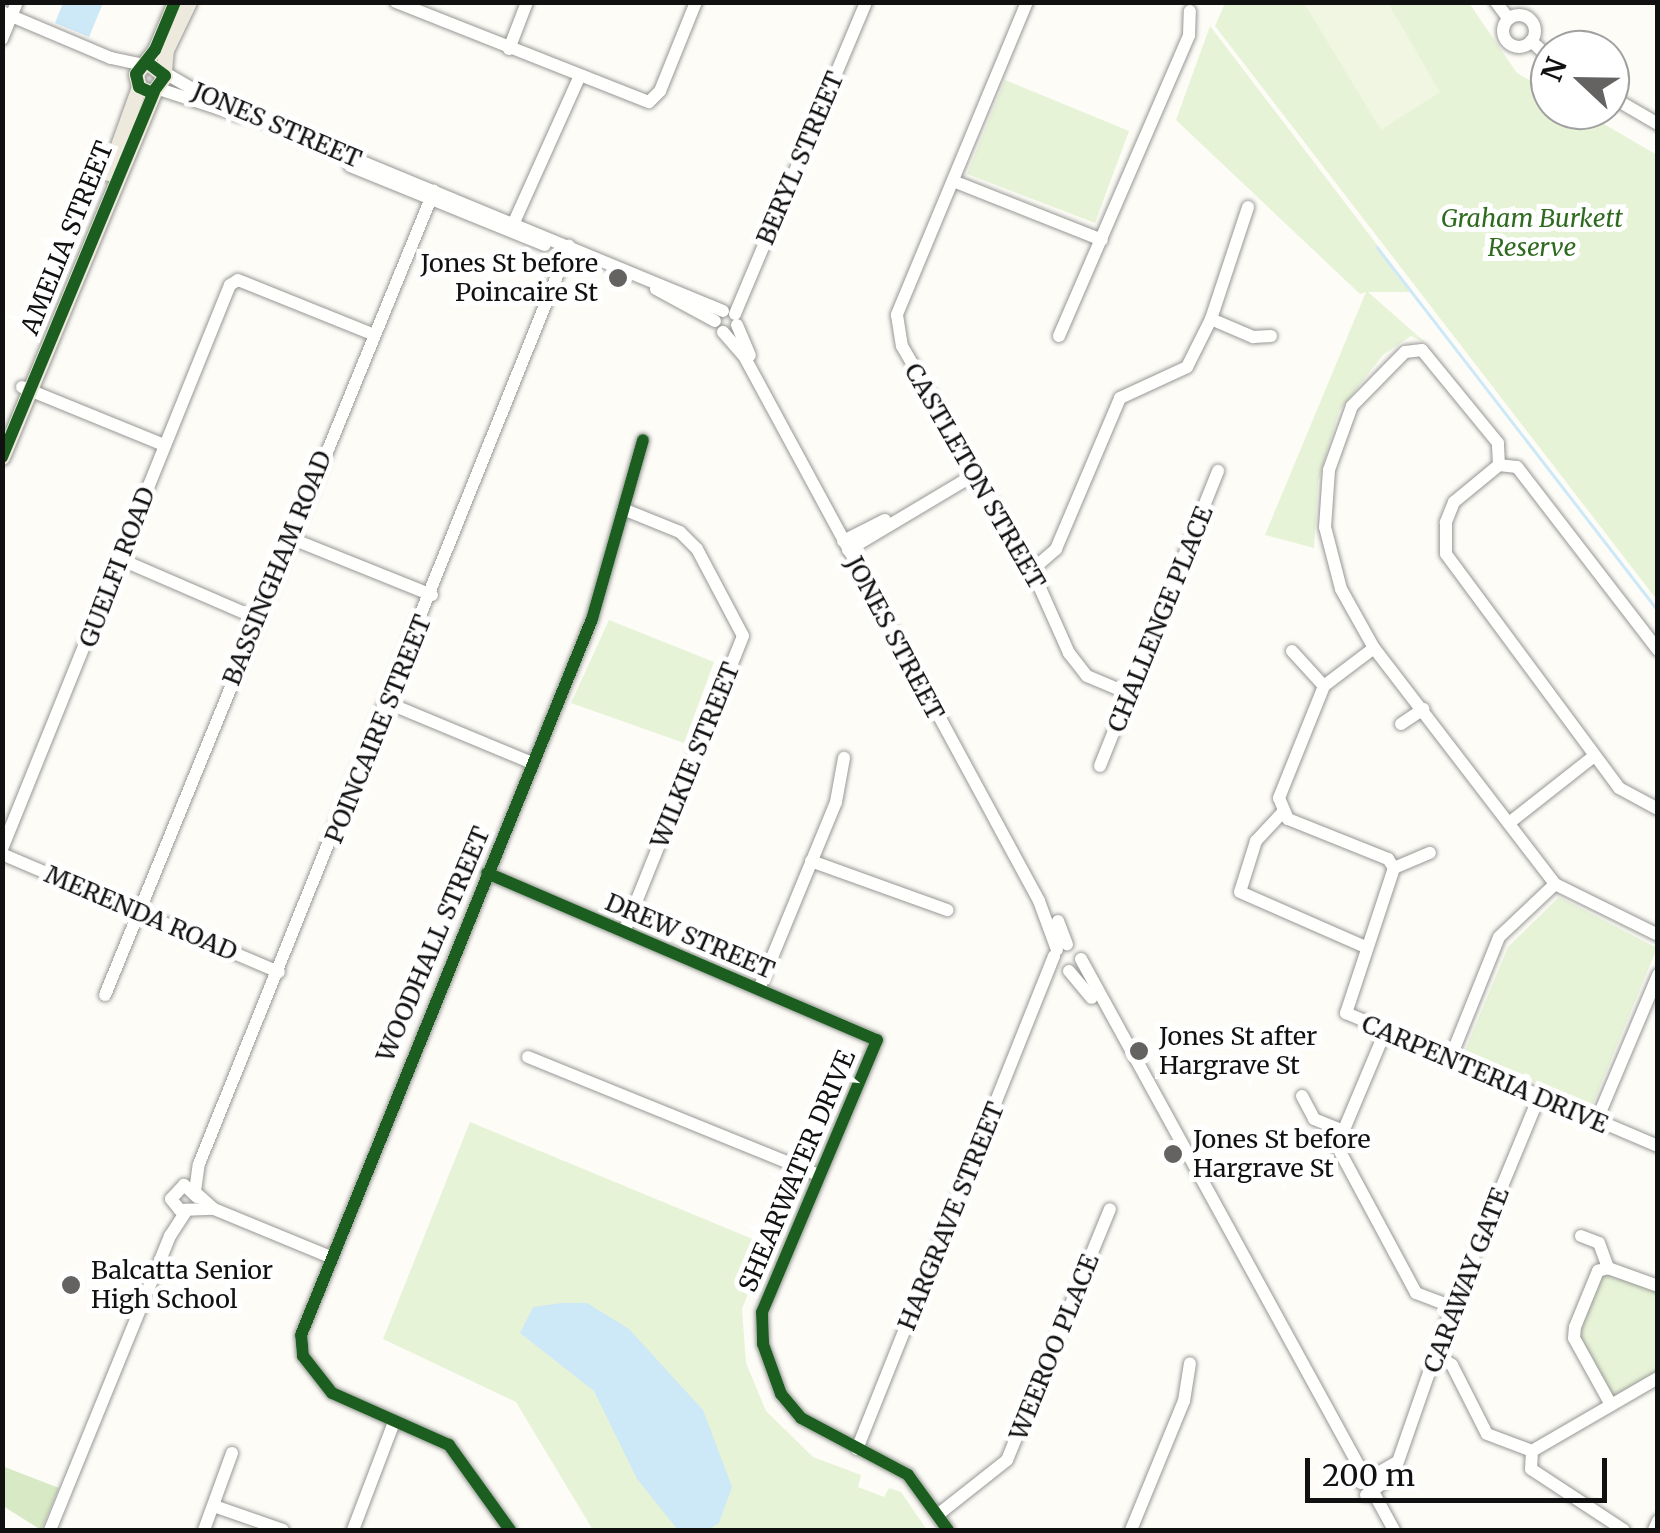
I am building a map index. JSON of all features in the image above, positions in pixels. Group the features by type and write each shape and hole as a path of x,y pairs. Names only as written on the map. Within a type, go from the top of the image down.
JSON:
{"main road":[{"name":"AMELIA STREET","path":"2,458 151,77 175,2"},
{"name":"AMELIA STREET","path":"151,77 189,2"},
{"name":"AMELIA STREET","path":"2,432 26,389"}],"street":[{"path":"396,2 579,78 648,102 660,91 696,2"},
{"path":"509,49 527,2"},
{"name":"BERYL STREET","path":"727,321 866,2"},
{"name":"CASTLETON STREET","path":"1028,2 898,315 902,346 972,476 1032,570 1069,653 1087,676 1132,694"},
{"path":"1496,2 1509,19"},
{"path":"1059,336 1189,34 1190,10"},
{"name":"JONES STREET","path":"9,15 571,251 727,321 848,544 1060,950 1067,971 1086,988 1365,1488 1394,1530"},
{"path":"2,40 9,15"},
{"path":"1509,19 1530,18 1531,30"},
{"path":"1509,19 1503,32 1510,44 1530,41"},
{"path":"516,228 528,191 579,78"},
{"path":"1630,108 1658,124"},
{"path":"953,181 1102,240"},
{"name":"BASSINGHAM ROAD","path":"105,995 429,193"},
{"path":"1032,570 1056,549 1120,398 1188,367 1211,318 1248,208"},
{"name":"POINCAIRE STREET","path":"50,1530 170,1236 193,1201 200,1164 571,251"},
{"name":"GUELFI ROAD","path":"2,851 230,284 238,280 372,334"},
{"path":"1211,318 1253,337 1272,336"},
{"path":"1500,464 1498,443 1422,350 1405,352 1352,406 1329,470 1326,526 1341,589 1374,648 1555,884 1658,936"},
{"path":"26,389 164,445"},
{"name":"WOODHALL STREET","path":"394,1422 332,1392 303,1356 301,1335 328,1256 592,619 644,440"},
{"path":"1500,464 1517,468 1658,650"},
{"path":"1500,464 1454,502 1446,522 1446,554 1619,788 1658,809"},
{"name":"CHALLENGE PLACE","path":"1100,766 1218,471"},
{"path":"848,544 972,476"},
{"name":"WILKIE STREET","path":"623,510 680,532 697,548 743,636 624,932"},
{"path":"290,538 432,596"},
{"path":"122,560 256,618"},
{"path":"1283,812 1280,798 1324,686 1374,648"},
{"path":"1292,651 1324,686"},
{"path":"388,703 532,763"},
{"path":"1401,724 1423,709"},
{"path":"1509,823 1594,756"},
{"path":"758,990 836,802 844,758"},
{"path":"1283,812 1388,859 1394,868 1430,853"},
{"path":"1283,812 1256,841 1240,892 1365,947"},
{"name":"MERENDA ROAD","path":"2,851 279,972"},
{"path":"811,861 947,910"},
{"name":"CARPENTERIA DRIVE","path":"1394,868 1346,1013 1658,1146"},
{"name":"DREW STREET","path":"487,873 876,1040"},
{"path":"1450,1059 1500,937 1555,884"},
{"name":"JONES STREET","path":"1060,950 1081,959 1384,1530"},
{"name":"HARGRAVE STREET","path":"857,1448 1060,950"},
{"path":"1046,984 1081,959"},
{"path":"1596,1122 1658,975"},
{"path":"1385,1032 1337,1146 1416,1293 1452,1307"},
{"name":"SHEARWATER DRIVE","path":"876,1040 762,1312 763,1344 781,1394 801,1418 908,1475 940,1512 948,1530"},
{"path":"528,1057 819,1175"},
{"path":"1302,1096 1314,1120 1344,1131"},
{"name":"CARAWAY GATE","path":"1365,1488 1393,1476 1452,1307 1538,1098"},
{"name":"POINCAIRE STREET","path":"170,1236 172,1201 200,1164"},
{"path":"182,1185 193,1201"},
{"path":"172,1201 193,1201 328,1256"},
{"name":"WEEROO PLACE","path":"940,1512 1007,1460 1110,1209"},
{"path":"1582,1236 1599,1244 1608,1268"},
{"path":"1610,1403 1574,1338 1598,1271 1608,1268 1656,1280"},
{"path":"1435,1354 1452,1366 1487,1434 1532,1451"},
{"path":"1132,1530 1184,1401 1190,1364"},
{"path":"1532,1451 1658,1378"},
{"path":"353,1530 394,1422 450,1445 510,1530"},
{"path":"1532,1451 1531,1469 1624,1530"},
{"path":"204,1530 232,1452"},
{"path":"214,1506 282,1530"},
{"path":"1654,1530 1658,1521"}],"green space":[{"name":"Graham Burkett Reserve","path":"1225,3 1469,3 1517,73 1530,80 1530,130 1614,130 1657,155 1657,600 1215,26"},
{"path":"1304,3 1388,3 1440,92 1381,130"},
{"path":"1210,26 1413,292 1368,292 1427,344 1411,336 1383,355 1339,411 1318,482 1314,548 1265,535 1366,292 1360,294 1176,120"},
{"path":"1005,80 1129,131 1095,223 967,174"},
{"path":"609,620 714,662 684,743 571,703"},
{"path":"1559,897 1657,948 1592,1106 1464,1053 1508,947"},
{"path":"470,1122 767,1245 742,1309 746,1363 766,1411 813,1457 861,1475 858,1487 884,1497 889,1488 901,1492 927,1530 593,1530 516,1402 383,1339"},
{"path":"1598,1271 1657,1286 1657,1378 1610,1403 1575,1327"},
{"path":"2,1466 59,1488 41,1530 3,1506"}],"water":[{"path":"63,3 103,3 89,37 55,23"},
{"path":"587,1303 629,1329 703,1410 732,1487 719,1523 708,1530 678,1530 637,1479 594,1391 520,1333 533,1307"}],"waterway":[{"path":"1377,247 1658,611"}],"cycle path":[{"path":"148,63 165,76 152,93 139,87 136,74 155,50 175,2"},
{"path":"2,457 154,92"},
{"path":"510,1530 449,1445 332,1393 303,1356 301,1335 592,619 643,440"},
{"path":"487,873 877,1040 762,1312 763,1344 781,1394 801,1418 908,1475 948,1530"}],"place":[{"name":"Jones St before Poincaire St","path":"618,278"},
{"name":"Jones St after Hargrave St","path":"1139,1051"},
{"name":"Jones St before Hargrave St","path":"1173,1154"},
{"name":"Balcatta Senior High School","path":"71,1285"}]}
